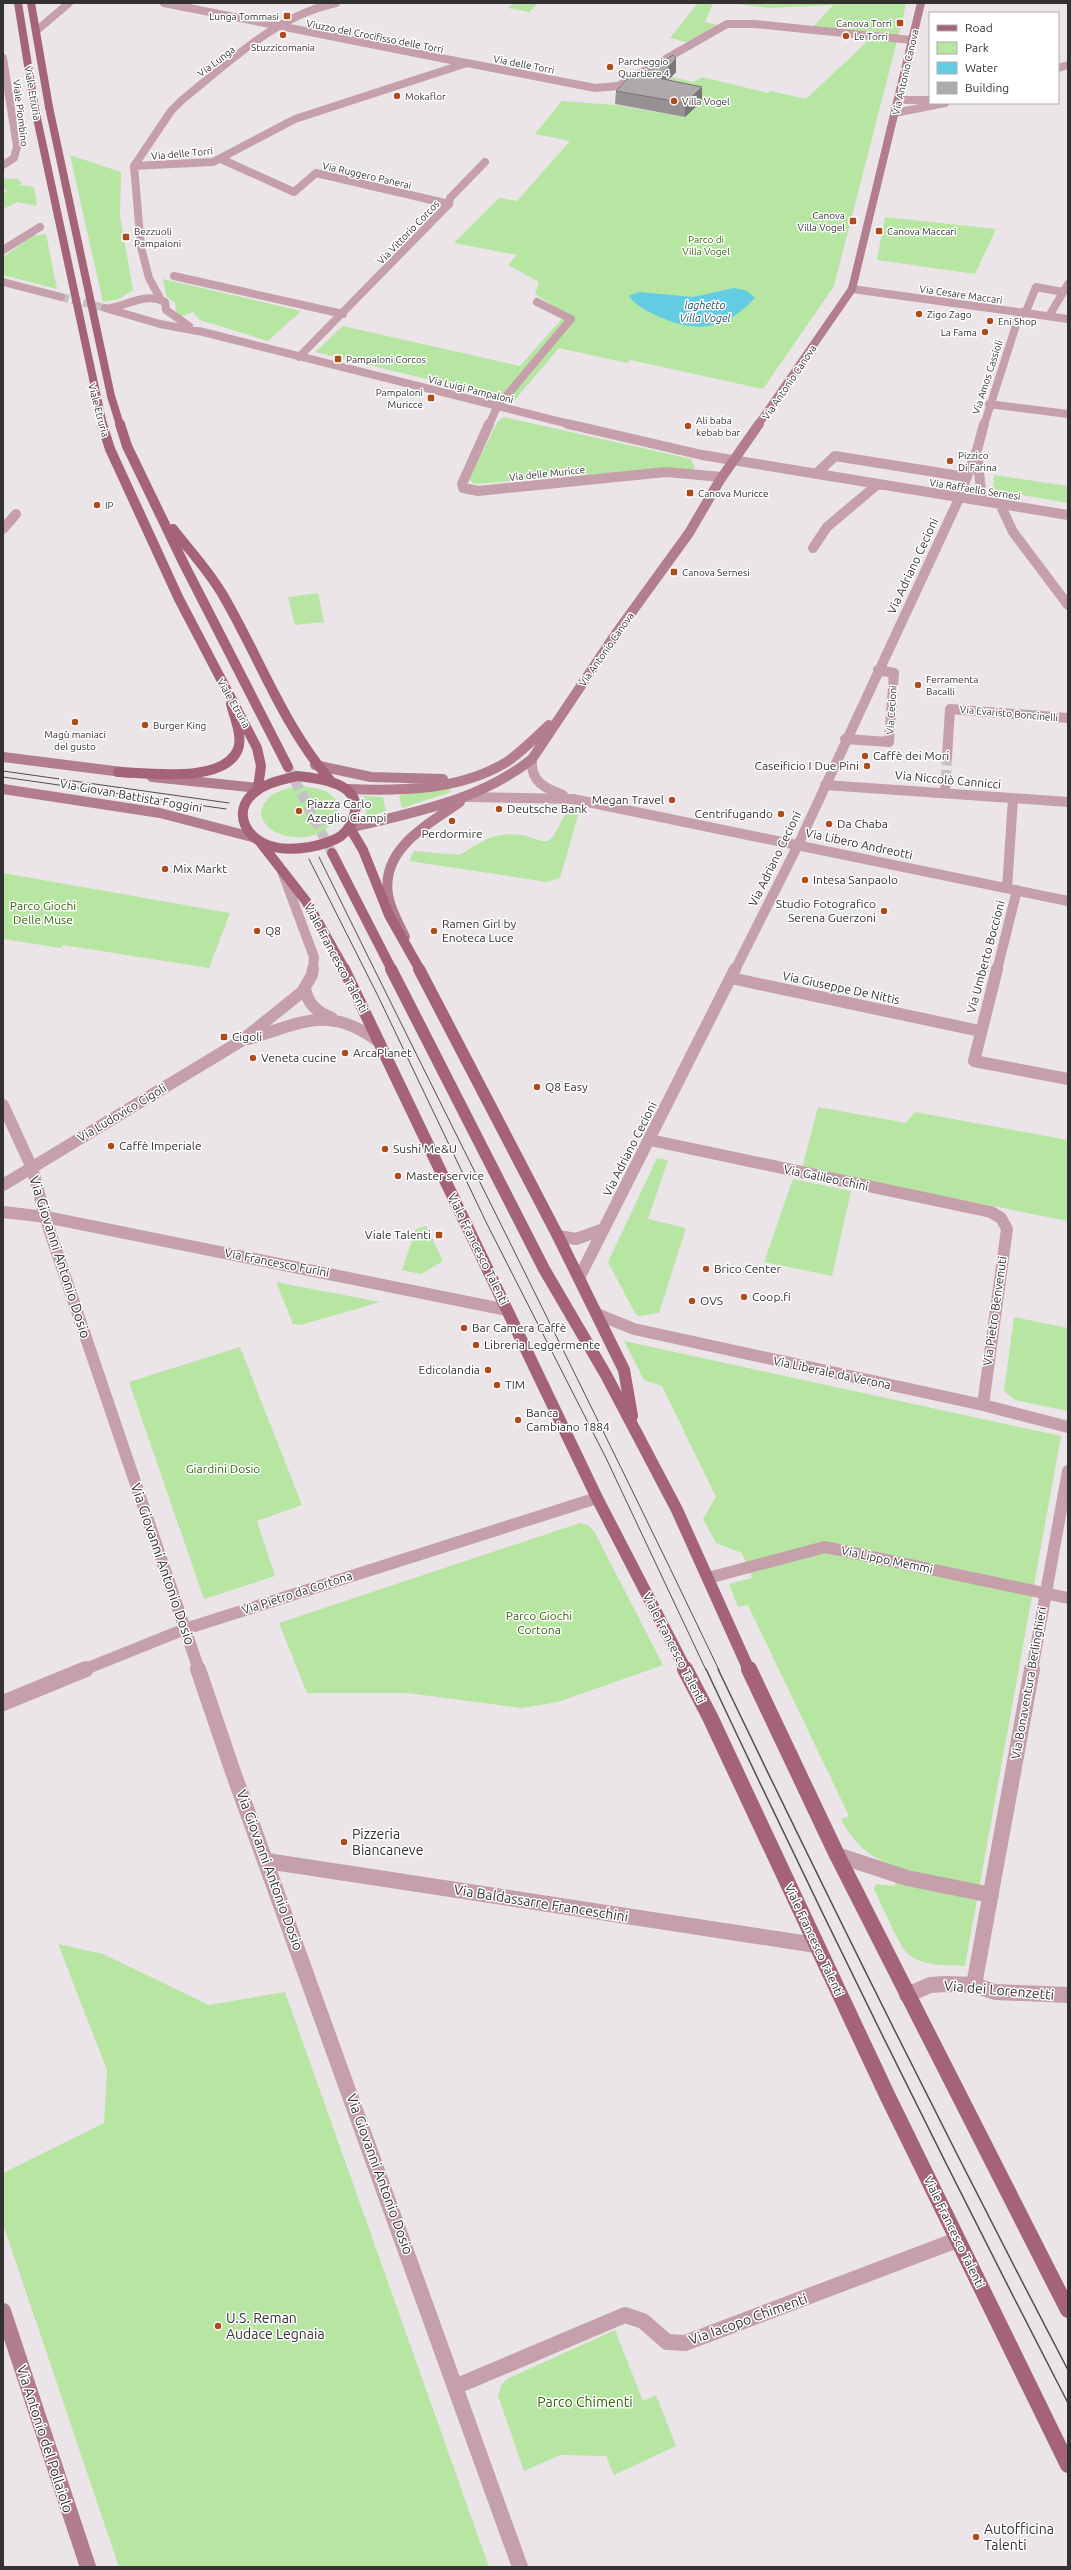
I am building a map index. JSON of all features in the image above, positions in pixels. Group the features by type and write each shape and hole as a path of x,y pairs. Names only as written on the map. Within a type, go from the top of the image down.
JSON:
{"main road":[{"name":"Viale Etruria","path":"18,3 36,109 98,410 110,449 180,599 230,699 241,715 258,751 261,766 258,788"},
{"name":"Viale Etruria","path":"31,3 49,107 111,396 127,446 157,509 288,766"},
{"name":"Viale Etruria","path":"157,509 223,596 293,732 315,765 330,780"},
{"path":"118,772 193,774 214,770 223,765 235,754 238,744 230,699"},
{"path":"297,776 330,780 346,789 354,798 357,807 356,816 350,828 331,841 306,848 278,847 256,840 244,824 242,813 248,798 258,788 279,779 297,776"},
{"path":"350,828 361,844 384,905 412,955 558,1236 624,1370 634,1427"},
{"name":"Viale Francesco Talenti","path":"256,840 282,871 319,921 379,1042 597,1498 710,1717 816,1945 957,2240 1068,2465"},
{"path":"332,853 544,1270 634,1427 677,1510 753,1679 837,1855 1068,2310"}],"street":[{"path":"36,31 69,3"},
{"name":"Viuzzo del Crocifisso delle Torri","path":"164,3 467,63"},
{"name":"Via Lunga","path":"134,166 175,106 279,26 326,3 336,3"},
{"name":"Via Antonio Canova","path":"466,797 504,780 532,759 558,716 677,551 722,477 852,289 921,3"},
{"name":"Via delle Torri","path":"134,166 204,163 221,159 259,136 294,119 467,63 607,88 618,86 727,24 757,24 912,40"},
{"name":"Viale Piombino","path":"3,58 17,147 14,158 3,164"},
{"path":"900,92 929,96"},
{"path":"898,100 929,100"},
{"path":"895,113 940,104"},
{"name":"Via Ruggero Panerai","path":"221,159 294,192 316,173 449,204"},
{"name":"Via Vittorio Corcos","path":"299,357 343,314 449,204 452,196 485,162"},
{"name":"Via Luigi Pampaloni","path":"134,166 135,221 148,277 161,300 166,304 166,310"},
{"path":"3,250 40,227"},
{"path":"174,276 343,314"},
{"path":"148,277 139,298 161,300"},
{"path":"3,282 62,297"},
{"name":"Via Amos Cassioli","path":"960,497 977,450 989,404 1019,316 1027,309 1036,287 1066,288"},
{"path":"1049,316 1066,288"},
{"name":"Via Cesare Maccari","path":"852,289 1068,319"},
{"name":"Via Luigi Pampaloni","path":"139,298 125,305 105,308 497,407 734,461"},
{"path":"497,407 571,319 537,302"},
{"path":"125,305 124,310 127,314"},
{"name":"Via Luigi Pampaloni","path":"140,318 156,317 166,310"},
{"name":"Via Luigi Pampaloni","path":"166,310 178,320 203,332"},
{"path":"989,404 1068,414"},
{"name":"Via delle Muricce","path":"497,407 462,484 465,489 483,491 666,472 722,477"},
{"name":"Via Amos Cassioli","path":"977,450 982,501"},
{"name":"Via Raffaello Sernesi","path":"816,474 835,456 966,477"},
{"name":"Via Raffaello Sernesi","path":"734,461 1068,515"},
{"path":"813,548 827,528 878,484"},
{"name":"Via Adriano Cecioni","path":"604,1229 798,845 845,739 960,497"},
{"path":"1000,504 1017,538 1052,580 1068,605"},
{"path":"3,529 16,514"},
{"name":"Via Cecioni","path":"845,739 889,742 894,673 878,670"},
{"name":"Via Evaristo Boncinelli","path":"947,757 950,709 1068,718"},
{"name":"Via Antonio Canova","path":"464,779 499,766 513,757 558,716"},
{"name":"Via Giovan Battista Foggini","path":"3,756 185,782 258,788"},
{"name":"Via Libero Andreotti","path":"532,759 531,772 539,784 573,799"},
{"path":"315,765 371,777 464,779"},
{"path":"346,789 406,789 441,785 464,779"},
{"path":"945,792 946,780"},
{"name":"Via Niccolò Cannicci","path":"825,784 1068,802"},
{"name":"Via Giovan Battista Foggini","path":"3,789 101,802 194,820 256,840"},
{"path":"350,828 466,797"},
{"path":"412,955 388,892 390,871 400,849 418,831 466,797"},
{"name":"Via Libero Andreotti","path":"466,797 573,799 1068,901"},
{"name":"Via Umberto Boccioni","path":"1013,799 1012,889 974,1061 1068,1079"},
{"name":"Via Ludovico Cigoli","path":"3,1185 241,1041 295,1000 312,975 314,957 288,894 282,871"},
{"name":"Via Giuseppe De Nittis","path":"731,978 980,1031"},
{"name":"Via Ludovico Cigoli","path":"305,987 306,997 311,1006 323,1015 361,1029 379,1042"},
{"name":"Via Ludovico Cigoli","path":"241,1041 303,1024 333,1019"},
{"name":"Via Giovanni Antonio Dosio","path":"3,1105 32,1168 46,1217 233,1772 267,1861 457,2386 520,2567"},
{"name":"Via Galileo Chini","path":"650,1140 991,1212 1001,1218"},
{"path":"3,1212 46,1217"},
{"name":"Via Francesco Furini","path":"46,1217 507,1310"},
{"name":"Via Pietro Benvenuti","path":"983,1406 1007,1228 1001,1218"},
{"path":"558,1236 570,1239 583,1238 604,1229"},
{"path":"579,1278 595,1250 604,1229"},
{"name":"Via Liberale da Verona","path":"597,1314 628,1327 659,1335 983,1406 1068,1427"},
{"name":"Via Bonaventura Berlinghieri","path":"974,1986 1068,1471"},
{"name":"Via Pietro da Cortona","path":"3,1704 185,1629 597,1498"},
{"name":"Via Lippo Memmi","path":"708,1578 825,1547 1068,1598"},
{"path":"837,1855 907,1878 991,1895"},
{"name":"Via Baldassarre Franceschini","path":"267,1861 816,1945"},
{"name":"Via dei Lorenzetti","path":"907,1995 937,1984 974,1986 995,1992 1068,1996"},
{"name":"Via Iacopo Chimenti","path":"457,2386 625,2315 643,2321 667,2342 685,2343 957,2240"},
{"name":"Via Antonio del Pollaiolo","path":"3,2311 88,2567"}],"green space":[{"path":"514,3 539,3 529,12 508,8"},
{"path":"698,3 713,3 705,22 717,25 687,42 670,38"},
{"path":"727,3 906,3 902,22 898,22 897,24 901,25 898,37 813,27 833,5 770,8"},
{"name":"Parco di Villa Vogel","path":"871,38 897,41 834,286 763,389 630,360 627,363 559,348 513,402 481,392 315,352 343,326 520,366 566,314 535,294 539,282 508,265 517,255 454,243 499,198 517,201 570,141 535,134 562,101 615,105 685,117 702,100 658,92 672,77 693,82 702,77 768,93 771,91 806,99"},
{"path":"70,155 121,172 120,216 133,290 119,299 103,302"},
{"path":"3,178 18,179 22,183 19,185 34,187 37,206 17,202 3,209 3,194 8,190 3,189"},
{"path":"885,217 996,229 975,274 877,260"},
{"path":"46,234 57,289 3,275 3,257 33,236"},
{"path":"163,279 301,311 268,341 200,320 193,312 180,317 176,312 175,303 166,296"},
{"path":"503,417 691,459 695,469 660,469 474,484 470,480 470,476 497,423"},
{"path":"994,475 1068,486 1068,503 993,490"},
{"path":"318,593 324,622 295,625 288,597"},
{"path":"294,787 317,788 331,795 337,805 336,816 329,826 317,834 300,837 280,834 266,825 261,815 264,803 277,792"},
{"path":"450,789 451,792 402,808 399,795"},
{"path":"363,796 383,797 386,811 367,817"},
{"path":"571,810 579,812 560,878 547,882 409,861 414,851 459,855 495,836 512,834 523,835 548,841 555,834 564,817"},
{"name":"Parco Giochi Delle Muse","path":"3,873 230,913 209,968 63,945 61,948 3,939"},
{"path":"818,1107 906,1123 915,1112 1068,1140 1068,1221 802,1168"},
{"path":"657,1158 668,1160 648,1219 686,1228 659,1313 639,1316 635,1313 608,1262"},
{"path":"793,1179 851,1191 832,1276 764,1262"},
{"path":"426,1226 443,1261 421,1274 402,1270 416,1229"},
{"path":"276,1282 380,1302 301,1325 293,1324"},
{"path":"1014,1317 1068,1328 1068,1411 1015,1400 1004,1391"},
{"path":"624,1341 1061,1436 965,1966 926,1963 912,1957 906,1952 899,1940 874,1889 876,1884 895,1886 897,1868 878,1859 857,1843 841,1819 849,1816 748,1605 738,1607 729,1584 752,1578 742,1553 716,1543 703,1519 716,1497 662,1386 644,1380"},
{"name":"Giardini Dosio","path":"240,1347 302,1505 257,1521 275,1576 204,1599 129,1382"},
{"name":"Parco Giochi Cortona","path":"580,1523 588,1525 594,1531 663,1665 558,1702 522,1708 407,1693 307,1693 279,1623"},
{"path":"58,1944 103,1954 209,2005 285,1992 489,2567 119,2567 3,2224 3,2173 104,2123 107,2070"},
{"name":"Parco Chimenti","path":"615,2330 643,2401 656,2395 676,2446 614,2475 606,2456 560,2455 524,2471 498,2396 502,2384 507,2379"}],"water":[{"name":"laghetto Villa Vogel","path":"734,288 747,291 755,298 745,308 723,322 701,327 676,323 662,318 639,306 629,296 639,292 693,297"}],"building":[{"path":"673,55 676,59 658,78 702,87 685,103 616,91 632,74 641,75"}],"tunnel":[{"path":"61,297 105,308"},
{"path":"946,780 947,757"},
{"path":"288,767 332,853"}],"tram line":[{"path":"3,771 229,803"},
{"path":"3,777 226,809"},
{"path":"319,857 719,1670"},
{"path":"309,859 378,996 487,1224 606,1458 706,1670"},
{"path":"706,1669 884,2038 1068,2403"},
{"path":"718,1669 890,2021 1068,2370"}],"place":[{"name":"Lunga Tommasi","path":"287,16"},
{"name":"Canova Torri","path":"900,23"},
{"name":"Stuzzicomania","path":"283,35"},
{"name":"Le Torri","path":"846,36"},
{"name":"Parcheggio Quartiere 4","path":"610,67"},
{"name":"Mokaflor","path":"397,96"},
{"name":"Villa Vogel","path":"674,101"},
{"name":"Canova Villa Vogel","path":"853,221"},
{"name":"Canova Maccari","path":"879,231"},
{"name":"Bezzuoli Pampaloni","path":"126,237"},
{"name":"Zigo Zago","path":"919,314"},
{"name":"Eni Shop","path":"990,321"},
{"name":"La Fama","path":"985,332"},
{"name":"Pampaloni Corcos","path":"338,359"},
{"name":"Pampaloni Muricce","path":"431,398"},
{"name":"Ali baba kebab bar","path":"688,426"},
{"name":"Pizzico Di Farina","path":"950,461"},
{"name":"Canova Muricce","path":"690,493"},
{"name":"IP","path":"97,505"},
{"name":"Canova Sernesi","path":"674,572"},
{"name":"Ferramenta Bacalli","path":"918,685"},
{"name":"Magù maniaci del gusto","path":"75,722"},
{"name":"Burger King","path":"145,725"},
{"name":"Caffè dei Mori","path":"865,756"},
{"name":"Caseificio I Due Pini","path":"867,766"},
{"name":"Megan Travel","path":"672,800"},
{"name":"Deutsche Bank","path":"499,809"},
{"name":"Piazza Carlo Azeglio Ciampi","path":"299,811"},
{"name":"Centrifugando","path":"781,814"},
{"name":"Perdormire","path":"452,821"},
{"name":"Da Chaba","path":"829,824"},
{"name":"Mix Markt","path":"165,869"},
{"name":"Intesa Sanpaolo","path":"805,880"},
{"name":"Studio Fotografico Serena Guerzoni","path":"884,911"},
{"name":"Q8","path":"257,931"},
{"name":"Ramen Girl by Enoteca Luce","path":"434,931"},
{"name":"Cigoli","path":"224,1037"},
{"name":"ArcaPlanet","path":"345,1053"},
{"name":"Veneta cucine","path":"253,1058"},
{"name":"Q8 Easy","path":"537,1087"},
{"name":"Caffè Imperiale","path":"111,1146"},
{"name":"Sushi Me&U","path":"385,1149"},
{"name":"Master service","path":"398,1176"},
{"name":"Viale Talenti","path":"439,1235"},
{"name":"Brico Center","path":"706,1269"},
{"name":"Coop.fi","path":"744,1297"},
{"name":"OVS","path":"692,1301"},
{"name":"Bar Camera Caffè","path":"464,1328"},
{"name":"Libreria Leggermente","path":"476,1345"},
{"name":"Edicolandia","path":"488,1370"},
{"name":"TIM","path":"497,1385"},
{"name":"Banca Cambiano 1884","path":"518,1420"},
{"name":"Pizzeria Biancaneve","path":"344,1842"},
{"name":"U.S. Reman Audace Legnaia","path":"218,2326"},
{"name":"Autofficina Talenti","path":"976,2537"}]}
